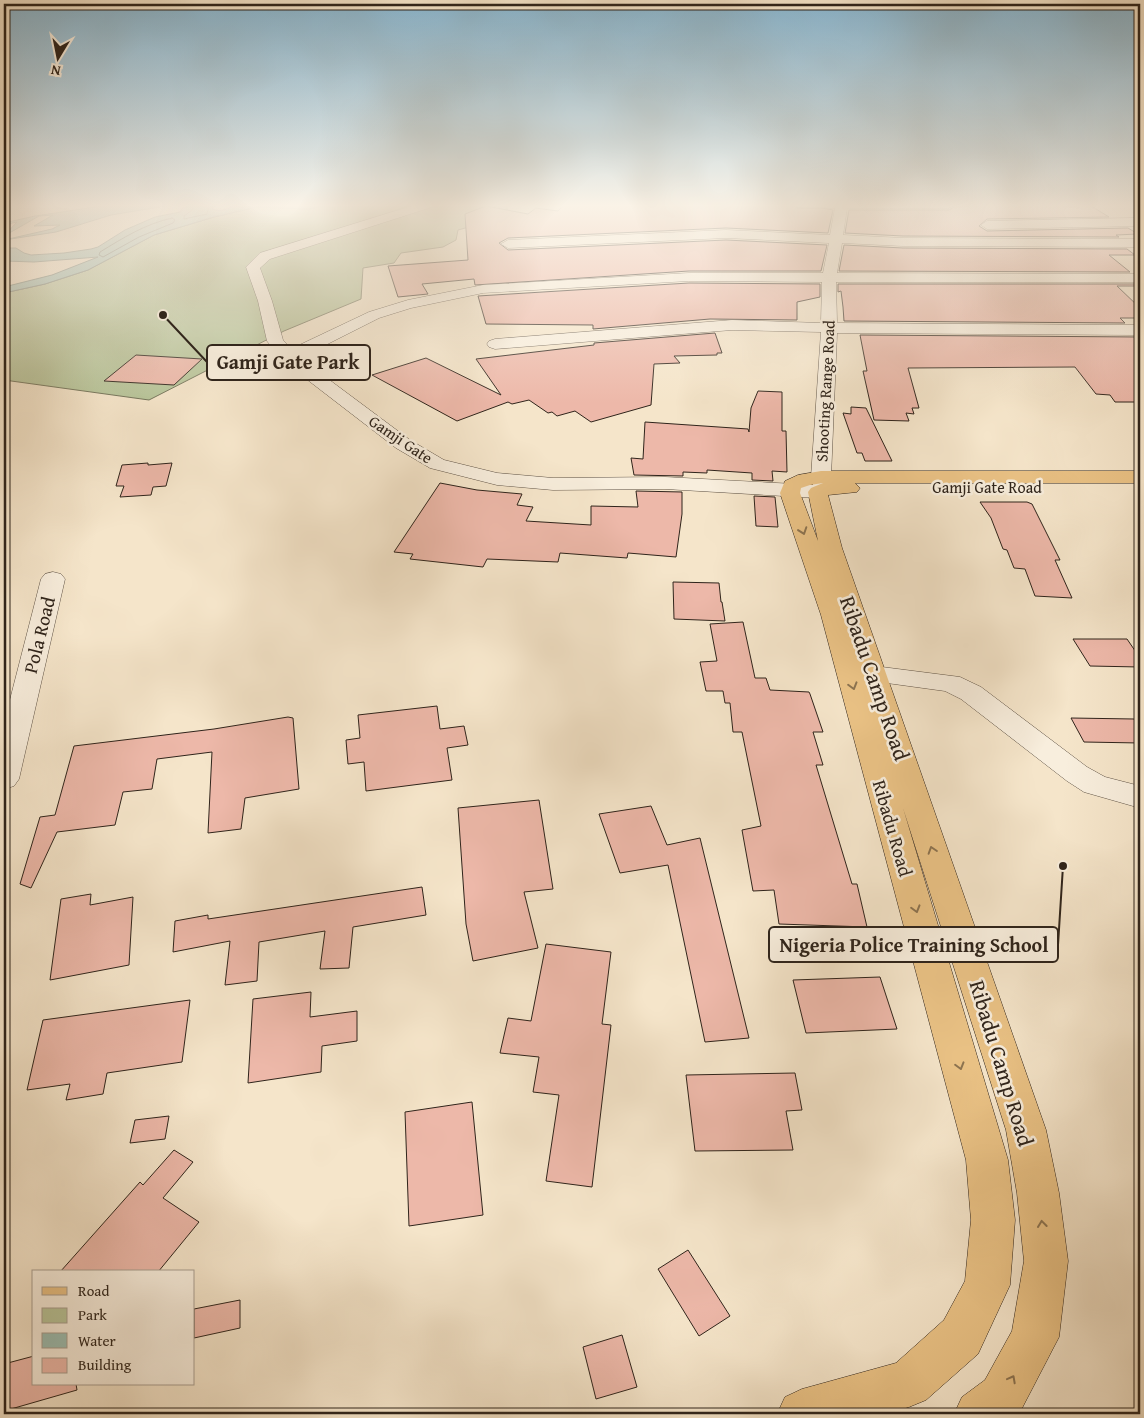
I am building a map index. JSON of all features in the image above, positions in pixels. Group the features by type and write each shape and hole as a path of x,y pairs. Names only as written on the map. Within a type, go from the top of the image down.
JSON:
{"main road":[{"path":"818,487 1140,476"},
{"name":"Gamji Gate Road","path":"818,487 1140,487"},
{"name":"Ribadu Camp Road","path":"818,487 818,497 831,548 1026,1130 1038,1193 1046,1261 1035,1337 1002,1397 979,1414"},
{"name":"Ribadu Road","path":"802,1414 909,1383 961,1337 987,1285 993,1220 987,1160 833,615 818,487"}],"street":[{"name":"Gamji Gate","path":"254,270 266,301 275,341 288,357 404,444 438,464 497,479 553,484 665,483 818,487"},
{"name":"Shooting Range Road","path":"818,487 829,328 830,270"},
{"path":"288,357 374,315 408,304 483,289 689,277 1140,278"},
{"path":"495,344 732,325 829,328 1140,330"},
{"name":"Pola Road","path":"4,779 8,741 53,579"},
{"path":"874,674 951,683 971,693 1077,774 1095,785 1140,797"}],"green space":[{"path":"87,270 363,270 361,299 284,331 149,400 4,380 4,293 45,284"}],"water":[{"path":"64,270 87,270 45,284 4,293 4,287"}],"building":[{"path":"389,270 821,270 689,271 475,285 474,279 422,284 428,294 398,297"},
{"path":"1128,270 1130,272 839,271"},
{"path":"689,283 820,284 820,297 797,302 797,320 710,319 593,329 593,325 486,324 478,296"},
{"path":"838,284 1140,284 1140,286 1117,286 1140,308 1140,318 1120,318 1125,323 844,321 841,291 838,292"},
{"path":"715,333 722,353 717,353 717,355 674,356 680,363 654,364 651,405 591,422 575,411 557,416 552,412 548,413 529,400 512,404 508,402 457,421 372,375 426,358 501,395 476,359 594,345 594,343"},
{"path":"860,335 1140,337 1140,402 1115,402 1110,395 1096,394 1075,367 908,368 919,408 912,408 914,414 906,413 909,421 874,420 863,371 867,371"},
{"path":"136,355 202,359 174,385 104,381"},
{"path":"758,391 782,392 782,431 786,431 787,472 772,471 773,481 752,480 752,473 707,470 707,473 683,472 683,476 634,475 631,458 643,459 645,422 748,429 749,432 751,408"},
{"path":"851,407 866,408 892,461 865,461 862,453 857,453 843,413 851,414"},
{"path":"148,463 148,465 172,463 166,486 153,487 151,495 120,497 124,486 116,486 122,465"},
{"path":"440,483 477,490 522,494 517,505 533,507 526,521 591,525 591,506 638,507 636,491 682,492 682,514 676,557 628,553 627,558 560,553 558,562 487,559 483,567 410,559 413,554 394,552"},
{"path":"754,496 775,497 778,527 756,526"},
{"path":"980,502 1027,502 1032,504 1060,560 1055,560 1072,598 1035,596 1025,569 1014,568 1007,550 1003,549 991,518"},
{"path":"673,582 719,583 725,621 674,619"},
{"path":"743,622 755,678 766,678 770,690 809,692 810,694 823,732 813,732 823,765 816,765 852,884 857,884 867,927 779,924 774,890 753,891 742,830 761,826 742,732 733,732 730,703 725,703 723,691 706,691 700,662 717,661 710,624"},
{"path":"1073,639 1127,639 1140,658 1140,667 1090,666"},
{"path":"437,706 440,729 464,726 468,745 447,748 452,780 366,791 364,762 348,764 346,740 360,738 358,715"},
{"path":"288,717 293,718 299,789 245,798 241,829 208,833 212,752 157,759 152,789 123,792 115,825 57,832 31,888 20,884 40,817 55,815 74,746 214,729"},
{"path":"1071,718 1134,719 1140,729 1140,743 1084,742"},
{"path":"539,800 553,889 524,892 538,948 473,961 466,924 458,808"},
{"path":"651,806 667,845 700,838 749,1038 705,1042 668,865 620,873 599,814"},
{"path":"422,887 426,915 353,927 349,968 320,969 325,931 259,942 257,981 225,985 230,941 173,952 175,921 208,915 208,919"},
{"path":"91,894 90,905 133,897 129,965 50,980 61,899"},
{"path":"546,944 611,952 602,1024 611,1025 592,1187 546,1181 559,1095 533,1092 539,1057 500,1053 508,1018 531,1021"},
{"path":"880,977 897,1029 806,1033 793,980"},
{"path":"311,992 310,1017 357,1011 357,1041 322,1046 321,1072 248,1083 253,999"},
{"path":"190,1000 182,1062 107,1073 103,1094 66,1100 70,1084 27,1090 43,1020"},
{"path":"795,1073 802,1110 786,1111 793,1150 695,1151 686,1075"},
{"path":"472,1102 483,1215 409,1226 405,1112"},
{"path":"169,1116 165,1139 130,1143 135,1120"},
{"path":"174,1150 193,1162 163,1198 199,1222 160,1270 62,1270 140,1182 143,1185"},
{"path":"688,1250 730,1316 699,1336 658,1269"},
{"path":"240,1300 240,1328 195,1338 195,1309"},
{"path":"622,1335 637,1387 596,1399 583,1347"},
{"path":"32,1357 32,1386 76,1386 77,1390 4,1411 4,1364"}],"place":[{"name":"Gamji Gate Park","path":"163,315"},
{"name":"Nigeria Police Training School","path":"1063,866"}]}
